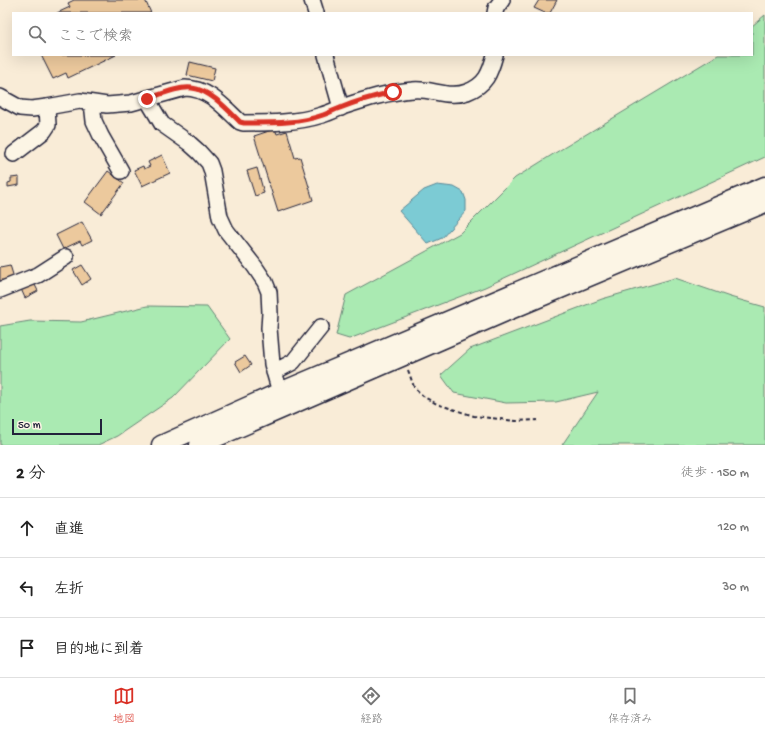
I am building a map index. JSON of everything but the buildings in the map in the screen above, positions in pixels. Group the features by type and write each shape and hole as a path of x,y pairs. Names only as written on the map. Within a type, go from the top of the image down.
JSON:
{"street":[{"path":"312,0 316,12"},
{"path":"495,12 496,8 502,0"},
{"path":"326,56 341,108"},
{"path":"0,97 20,108 32,109 80,101 107,105 131,103 185,88 193,88 219,102 240,122 276,123 307,119 323,115 376,96 393,92 420,90 458,95 468,92 480,85 488,77 495,56"},
{"path":"147,99 162,124 188,143 209,163 212,170 220,217 226,230 246,254 265,282 269,292 269,328 272,364 282,399"},
{"path":"92,103 94,121 121,171"},
{"path":"14,154 44,131 48,125 47,107"},
{"path":"199,445 282,399 765,186"},
{"path":"161,445 282,399 402,356 765,202"},
{"path":"0,290 38,275 66,257"},
{"path":"274,372 293,362 321,327"}],"path":[{"path":"402,356 414,387 424,397 437,404 474,416 516,421 538,420"}],"green space":[{"path":"765,15 765,157 485,287 349,339 336,335 346,295 460,233 515,178 716,56 753,56 753,25"},
{"path":"675,278 730,297 765,307 765,445 562,445 598,392 556,402 506,403 454,393 441,375 470,349 602,299"},
{"path":"147,306 207,307 230,339 173,398 117,436 98,445 0,445 0,326 30,321 81,322"}],"water":[{"path":"437,185 454,187 463,192 466,200 466,211 442,238 428,244 399,211 424,190"}],"route":[{"path":"147,99 185,88 193,88 219,102 240,122 276,123 307,119 323,115 376,96 393,92"}]}
